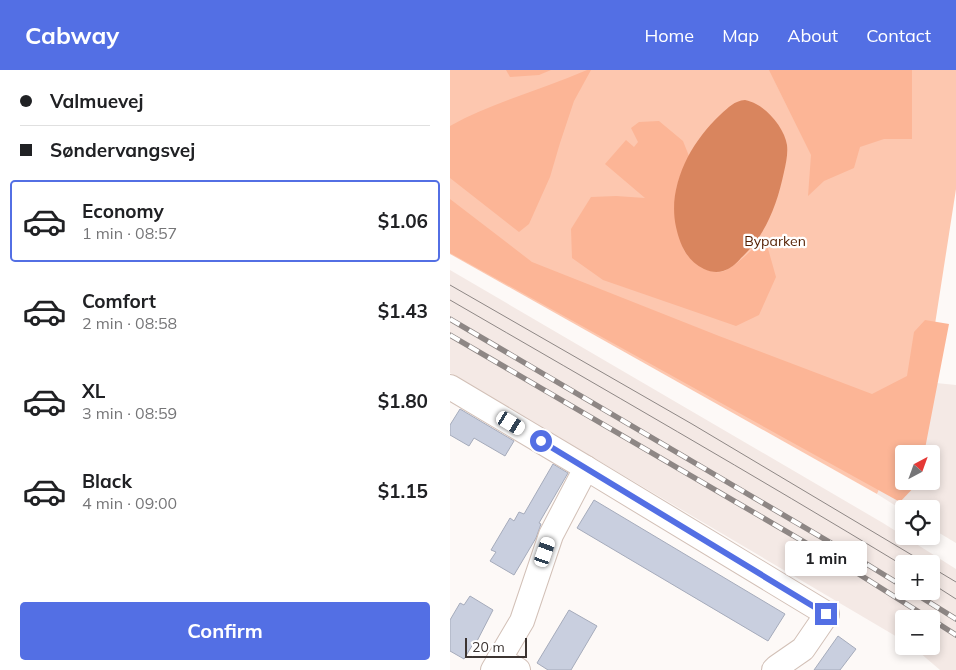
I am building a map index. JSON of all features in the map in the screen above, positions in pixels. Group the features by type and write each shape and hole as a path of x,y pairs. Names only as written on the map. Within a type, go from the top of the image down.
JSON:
{"street":[{"path":"450,387 826,614 803,649 774,670"},
{"path":"504,666 522,621 551,535 586,468"}],"shaded area":[{"path":"506,70 551,70 539,75 510,77"},
{"path":"591,70 574,101 550,177 529,224 519,232 450,178 450,126 500,103"},
{"path":"769,70 912,70 912,139 884,139 860,147 854,168 824,181 808,196 811,155"},
{"path":"745,100 761,107 780,127 786,139 787,155 774,208 764,229 750,249 737,262 726,270 716,272 698,266 685,252 676,227 674,212 675,196 684,166 700,138 709,126 729,107"},
{"path":"659,121 683,141 689,156 679,178 676,192 682,247 689,257 694,262 713,272 725,271 765,238 776,277 759,315 736,326 603,280 572,258 571,229 591,197 645,198 605,164 626,140 634,147 638,142 631,128 639,122"},
{"path":"450,199 532,262 872,394 907,376 914,332 925,320 949,324 926,445 895,445 895,490 911,490 902,500 896,500 450,253"},
{"path":"450,270 883,523 895,531 895,545 918,545 934,555 895,555 895,600 940,600 940,559 956,569 956,670 940,670 922,655 940,655 940,610 895,610 895,636 450,373"},
{"path":"926,382 956,385 956,543 940,533 940,500 895,500 895,505 877,494 895,453 895,490 940,490 940,445 898,445"}],"green space":[{"name":"Byparken","path":"450,70 956,70 956,189 926,382 898,445 895,445 895,453 877,494 450,254"}],"building":[{"path":"460,409 514,441 505,456 474,438 469,446 450,435 450,425"},
{"path":"553,464 568,473 539,523 541,524 536,538 514,575 490,561 496,552 491,550 510,518 514,521 519,512 524,514"},
{"path":"594,500 785,614 768,641 577,528"},
{"path":"470,596 493,610 475,645 473,644 464,659 450,651 450,620 460,603 464,605"},
{"path":"569,610 597,626 571,670 548,670 537,663"},
{"path":"838,636 856,649 840,670 814,670"}],"tram line":[{"path":"450,285 692,424 912,555"},
{"path":"450,300 735,465 895,561"},
{"path":"940,572 956,582"},
{"path":"940,589 956,599"}],"railway":[{"path":"450,319 895,581"},
{"path":"450,335 854,571 916,610"},
{"path":"925,600 956,619"},
{"path":"940,625 956,635"}],"route":[{"path":"541,441 826,614"}]}
